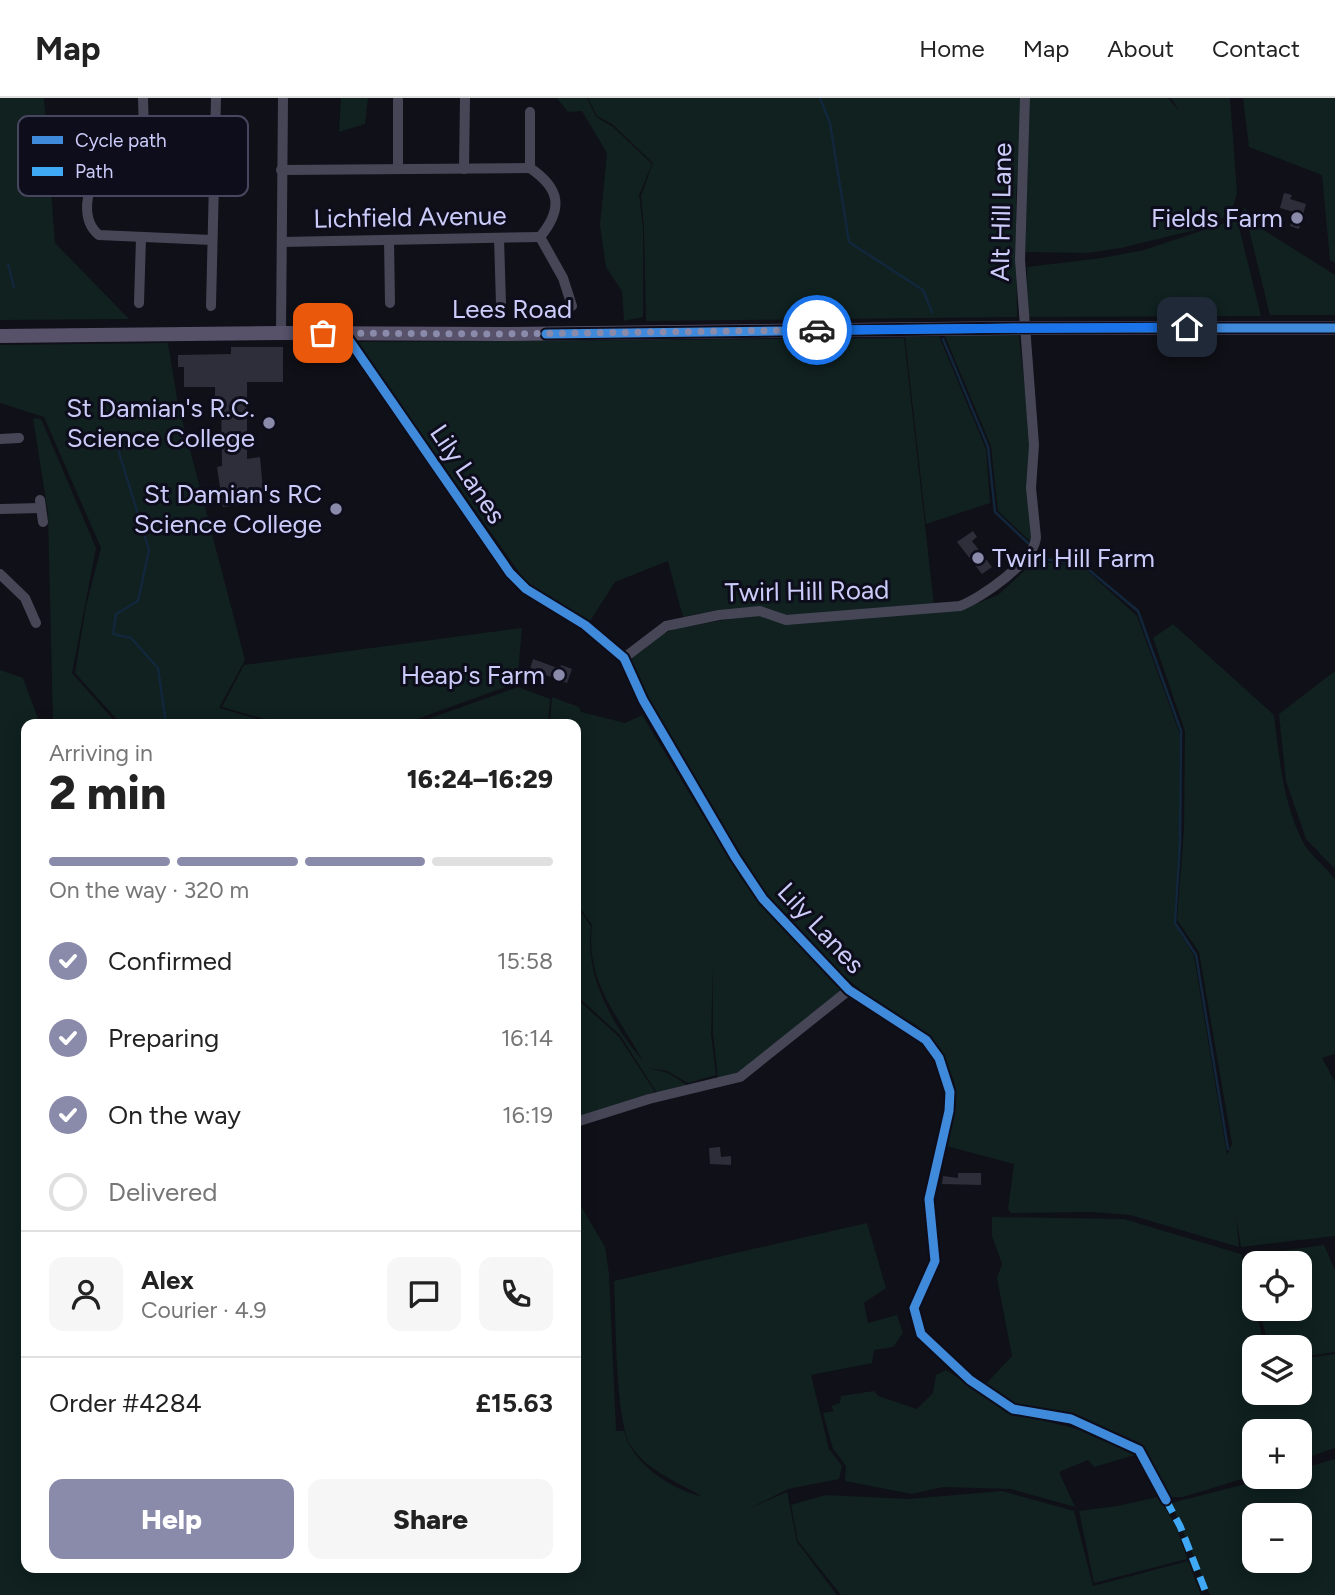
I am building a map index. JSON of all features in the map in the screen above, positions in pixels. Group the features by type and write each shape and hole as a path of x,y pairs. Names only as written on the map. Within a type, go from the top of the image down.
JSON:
{"main road":[{"name":"Lees Road","path":"0,336 281,332 345,334 1335,328"}],"street":[{"path":"143,98 143,116"},
{"path":"215,116 216,98"},
{"path":"281,332 283,98"},
{"path":"464,169 465,98"},
{"name":"Alt Hill Lane","path":"1024,328 1020,233 1025,98"},
{"path":"398,100 398,169"},
{"path":"530,112 530,168"},
{"path":"281,170 530,168 544,178 554,192 556,208 552,223 540,237 563,278 572,306"},
{"path":"88,196 89,221 99,235 212,240"},
{"path":"211,306 213,196"},
{"name":"Lichfield Avenue","path":"282,242 540,237"},
{"path":"139,303 141,238"},
{"path":"499,238 501,304"},
{"path":"389,240 390,303"},
{"name":"Twirl Hill Road","path":"624,657 666,626 719,615 760,611 786,620 960,606 983,596 1027,557 1035,544 1031,488 1034,445 1024,328"},
{"name":"Lily Lanes","path":"345,334 510,573 526,589 585,625 624,657 643,700 735,857 763,899 849,990 926,1040 939,1058 948,1084 949,1111 929,1199 934,1261 914,1308 921,1334 970,1380 1013,1409 1071,1419 1139,1450 1166,1500"},
{"path":"0,439 19,438"},
{"path":"0,509 40,504 43,522"},
{"path":"0,574 25,598 36,623"},
{"path":"996,585 1003,596"},
{"path":"581,1120 649,1099 740,1077 849,990"}],"shaded area":[{"path":"0,98 44,98 45,116 18,116 18,196 51,196 55,243 129,319 0,320"},
{"path":"341,98 368,98 365,124 339,132"},
{"path":"557,98 587,98 596,117 613,127 652,164 639,195 643,228 643,317 624,321 622,291 606,267 600,225 607,153 582,111 568,112"},
{"path":"588,98 1022,98 1016,199 1017,317 646,321 641,196 653,163 612,124 597,116"},
{"path":"1030,98 1168,98 1179,111 1171,98 1230,98 1237,192 1234,204 1223,218 1195,230 1121,248 1088,253 1025,252"},
{"path":"1243,98 1335,98 1335,263 1330,260 1322,175 1249,147"},
{"path":"1243,206 1259,227 1335,275 1335,315 1270,315"},
{"path":"1237,219 1261,316 1028,317 1027,267 1144,250"},
{"path":"944,334 1019,335 1031,447 1032,543 998,511 991,446"},
{"path":"939,336 986,449 990,503 926,524 905,337"},
{"path":"904,338 934,606 788,617 761,609 717,610 683,617 668,561 615,582 590,621 528,585 356,342"},
{"path":"168,343 178,404 245,660 219,708 258,719 116,719 75,673 86,606 101,548 44,417 0,403 0,345"},
{"path":"33,418 41,419 96,548 72,673 113,719 53,719 48,513"},
{"path":"1035,554 1045,562 1083,567 1137,616 1180,734 1179,849 1174,923 1194,956 1227,1155 1232,1144 1199,952 1177,920 1184,829 1185,731 1153,638 1173,624 1274,715 1283,780 1296,827 1306,847 1335,879 1335,1054 1322,1058 1335,1082 1335,1236 1241,1247 1236,1217 1239,1247 1130,1215 1091,1212 1011,1213 1008,1209 1014,1164 946,1146 956,1102 954,1081 940,1048 917,1026 865,994 794,932 764,891 657,718 630,660 661,635 674,629 758,614 787,624 963,609 998,595 1033,563"},
{"path":"522,628 517,683 417,719 264,719 222,707 244,665"},
{"path":"0,670 23,678 38,719 21,719 21,1573 581,1573 581,1206 605,1247 609,1274 616,1431 624,1431 628,1443 635,1454 654,1473 678,1488 703,1497 655,1470 631,1446 619,1392 614,1281 867,1223 886,1288 864,1303 868,1323 897,1315 903,1333 893,1347 874,1350 872,1363 811,1375 829,1449 842,1466 839,1479 788,1489 750,1508 787,1492 797,1542 837,1595 0,1595"},
{"path":"1335,671 1335,869 1306,839 1286,781 1279,714"},
{"path":"518,687 550,699 548,719 428,719"},
{"path":"552,697 579,707 581,712 625,723 642,715 741,878 840,987 840,992 742,1072 718,1080 713,1033 713,968 711,1034 716,1075 688,1083 667,1071 648,1068 668,1073 690,1087 657,1093 620,1035 581,1000 581,912 591,927 590,945 592,963 603,999 621,1032 643,1061 598,981 591,945 592,925 581,909 581,719 550,719"},
{"path":"581,1003 619,1037 655,1092 581,1116"},
{"path":"992,1217 1124,1219 1241,1254 1242,1321 1258,1321 1262,1335 1242,1335 1242,1405 1312,1405 1312,1357 1335,1354 1335,1448 1312,1456 1312,1419 1242,1419 1242,1479 1183,1497 1167,1497 1142,1449 1014,1403 983,1387 1012,1356 997,1278 1002,1264 992,1236"},
{"path":"1324,1245 1335,1270 1335,1352 1312,1355 1312,1335 1266,1335 1262,1321 1312,1321 1312,1251 1281,1251"},
{"path":"946,1370 1013,1413 1093,1433 1135,1455 1094,1467 1088,1460 1059,1472 1075,1507 1011,1489 943,1487 912,1494 845,1481 846,1466 833,1449 823,1413 834,1411 831,1406 840,1403 841,1396 874,1391 878,1396 917,1409 933,1393 936,1375"},
{"path":"1335,1459 1335,1595 1210,1595 1171,1503 1242,1485 1242,1489 1312,1489 1312,1466"},
{"path":"1002,1491 1074,1511 1093,1586 1188,1561 1201,1595 841,1595 798,1541 791,1505 825,1495 909,1499"},
{"path":"1158,1497 1176,1526 1187,1559 1094,1583 1079,1511"}],"building":[{"name":"Fields Farm","path":"1284,193 1292,195 1290,199 1306,204 1299,229 1290,226 1294,212 1280,208"},
{"name":"St Damian's R.C. Science College","path":"231,347 283,347 283,382 247,382 247,459 260,457 264,501 223,507 217,467 222,466 221,398 215,398 215,387 184,387 184,367 178,367 178,355 231,354"},
{"name":"Twirl Hill Farm","path":"973,531 977,537 972,541 992,567 982,574 957,542"},
{"name":"Heap's Farm","path":"533,659 560,669 561,665 572,669 567,683 530,669"},
{"path":"720,1147 721,1157 731,1156 731,1165 710,1164 709,1148"},
{"path":"958,1173 981,1173 981,1185 942,1184 943,1176 958,1178"}],"waterway":[{"path":"820,98 830,123 849,242 923,290 932,312"},
{"path":"8,264 14,287"},
{"path":"943,339 988,447 995,512 1028,543"},
{"path":"113,433 149,550 138,601 116,614 113,634 131,638 158,668 165,719"},
{"path":"1038,553 1044,559 1083,565 1138,611 1181,731 1180,843 1175,923 1196,955 1228,1149"}],"marked path":[{"path":"1166,1500 1180,1526 1207,1595"}],"cycle path":[{"path":"546,334 1024,328 1335,328"},
{"path":"345,334 510,573 526,589 585,625 624,658 643,700 735,857 763,899 849,990 926,1040 939,1058 950,1092 949,1111 929,1199 935,1261 914,1308 921,1334 970,1380 1013,1409 1071,1419 1139,1450 1166,1500"}],"way so far":[{"path":"323,333 817,330"}],"place":[{"name":"Fields Farm","path":"1297,218"},
{"name":"St Damian's R.C. Science College","path":"269,423"},
{"name":"St Damian's RC Science College","path":"336,509"},
{"name":"Twirl Hill Farm","path":"978,558"},
{"name":"Heap's Farm","path":"559,675"}],"route":[{"path":"817,330 1187,327"}]}
